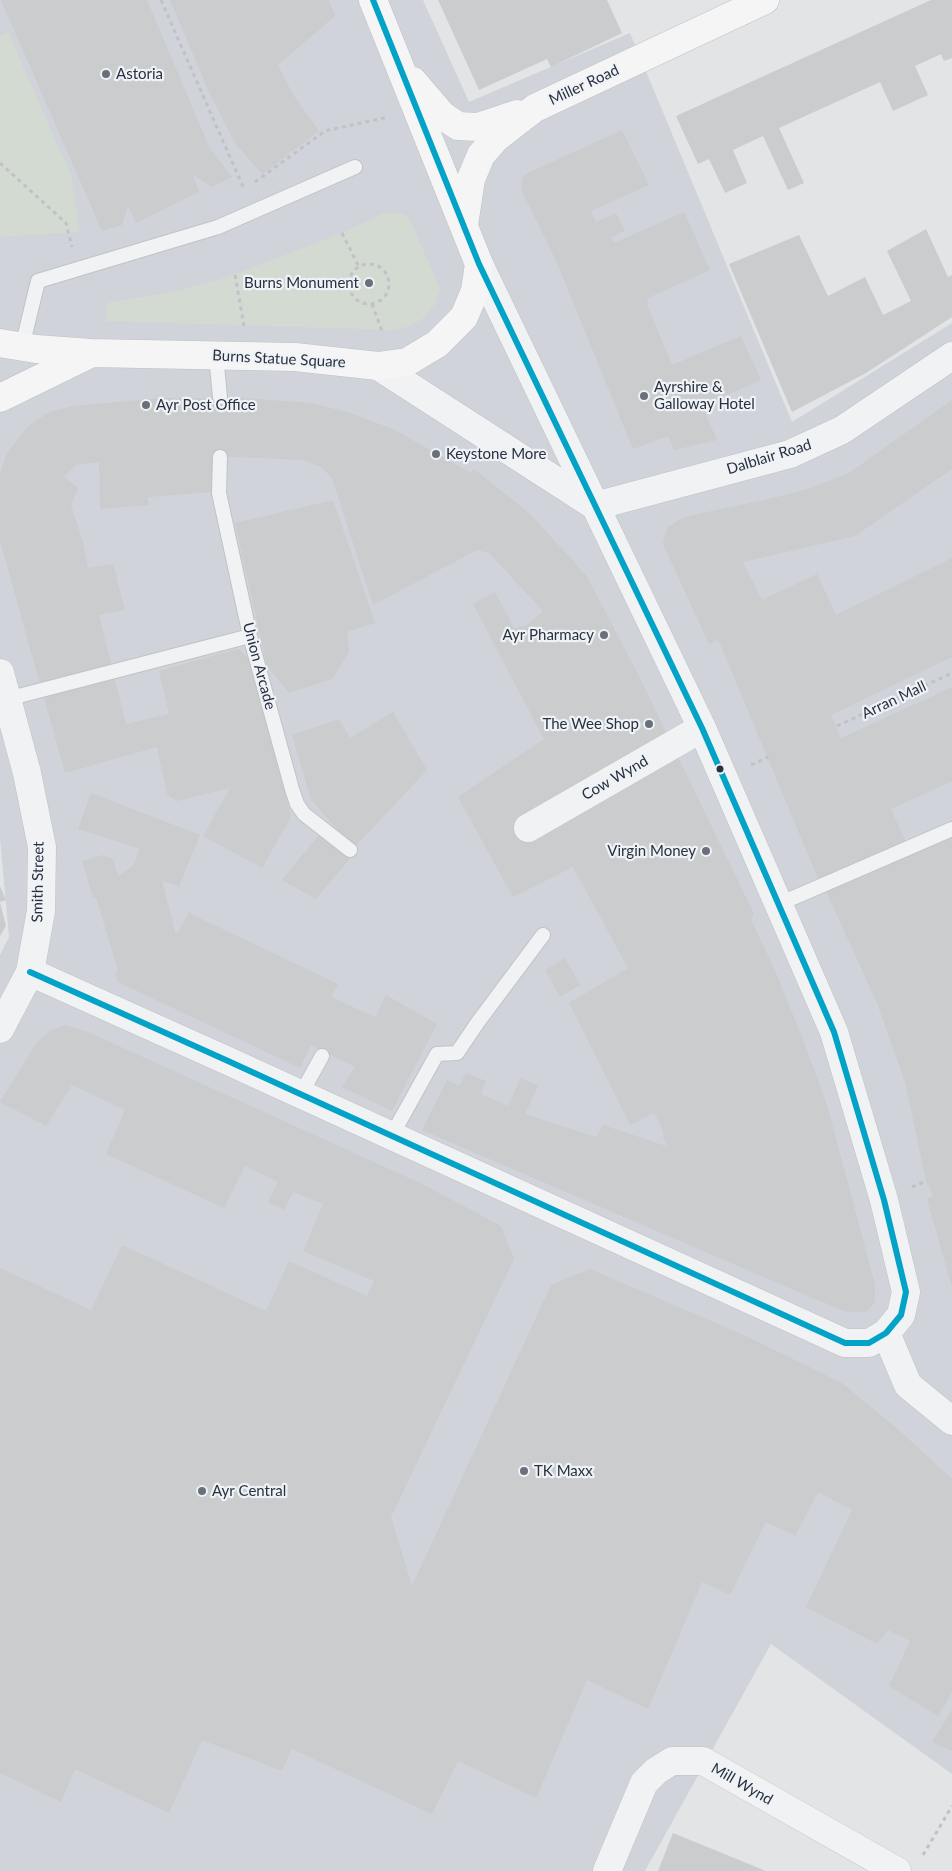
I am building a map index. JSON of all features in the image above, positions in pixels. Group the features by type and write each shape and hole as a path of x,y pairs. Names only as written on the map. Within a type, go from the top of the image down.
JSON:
{"main road":[{"path":"373,0 479,264"},
{"name":"Miller Road","path":"464,226 472,179 481,155 495,139 535,108 765,0"},
{"path":"400,66 444,116 458,126 478,127 535,108"},
{"name":"Burns Statue Square","path":"11,345 91,354 295,357 378,366 407,362 437,344 464,317 476,291 479,264"},
{"path":"0,398 91,354"}],"street":[{"path":"30,972 846,1343 869,1343 886,1332 901,1315 906,1292 884,1200 834,1032 702,728 479,264"},
{"name":"Dalblair Road","path":"595,506 790,454 842,430 952,356"},
{"path":"378,366 595,506"},
{"name":"Smith Street","path":"0,673 27,773 42,847 41,911 30,972 0,1029"},
{"name":"Cow Wynd","path":"528,828 702,728"},
{"path":"886,1332 908,1385 952,1421"},
{"name":"Mill Wynd","path":"607,1871 644,1783 656,1771 672,1761 703,1761 908,1867"}],"lane":[{"name":"Burns Statue Square","path":"11,345 38,281 218,227 355,167"},
{"path":"216,355 220,397"},
{"name":"Union Arcade","path":"220,457 219,493 250,636 297,804 304,814 350,850"},
{"path":"7,699 250,636"},
{"path":"779,904 952,829"},
{"path":"392,1135 437,1054 457,1054 478,1022 543,935"},
{"path":"301,1094 322,1056"}],"path":[{"path":"161,0 254,211"},
{"path":"236,192 244,189 325,131 418,110"},
{"path":"0,164 66,223 77,270"},
{"path":"342,233 359,267"},
{"path":"372,264 379,267 387,276 388,288 383,298 378,302 365,304 353,297 350,290 350,277 359,267 372,264"},
{"path":"235,275 249,356"},
{"name":"Arran Mall","path":"837,726 952,673"},
{"path":"908,1867 952,1806"}],"shaded area":[{"path":"0,0 423,0 469,102 630,33 792,422 952,323 952,1774 771,1644 645,1871 0,1871 0,955 9,937 0,838"},
{"path":"8,32 71,175 80,232 0,237 0,36"},
{"path":"384,213 406,215 411,222 440,288 435,304 424,318 410,326 392,330 105,321 108,303 176,291 225,278 342,233"}],"building":[{"name":"Astoria","path":"1,0 147,0 210,149 232,177 212,187 193,175 199,192 136,223 128,206 122,225 102,231"},
{"path":"170,0 329,0 335,16 278,65 292,93 319,131 262,174 235,143 209,92"},
{"path":"438,0 607,0 622,33 551,67 547,59 479,90"},
{"path":"931,0 952,0 952,58 944,61 941,54 915,66 928,95 893,111 880,82 779,128 804,183 788,190 763,136 733,150 747,183 725,193 709,159 698,164 676,116"},
{"path":"622,130 649,185 591,211 596,222 616,213 625,231 611,237 614,243 684,212 710,270 648,298 647,305 672,365 741,336 761,380 702,406 717,440 674,450 668,436 633,449 557,263 521,189 523,177 528,173"},
{"path":"926,229 948,277 952,275 952,317 866,373 792,412 729,264 799,235 828,296 865,277 883,315 911,301 887,251"},
{"path":"161,398 242,398 312,403 350,413 393,429 471,473 474,469 529,513 586,575 638,674 754,914 751,920 774,968 804,1042 827,1105 875,1285 875,1302 866,1312 847,1312 810,1297 422,1130 447,1080 459,1086 466,1073 486,1081 481,1094 508,1106 521,1078 538,1086 525,1114 596,1137 603,1125 666,1146 661,1126 654,1113 630,1125 569,1003 628,968 573,867 513,897 458,797 544,739 473,604 495,592 514,628 526,626 543,611 489,553 477,550 373,605 332,478 321,467 302,460 213,456 214,492 147,497 149,505 100,509 99,462 76,465 64,477 78,488 71,505 83,542 88,568 113,564 125,610 99,615 126,724 169,714 159,671 238,649 250,659 291,817 262,868 203,836 230,788 177,801 167,794 157,747 65,773 0,541 0,474 6,455 27,427 49,412 73,406"},
{"path":"952,400 952,469 855,536 743,562 762,600 817,574 836,615 952,558 952,657 831,715 841,738 952,687 952,781 891,809 906,843 819,881 718,639 709,644 663,544 665,535 668,527 684,517 782,496 814,487 849,473"},
{"path":"333,500 375,623 347,632 349,652 332,679 289,693 267,666 235,523"},
{"path":"393,712 427,770 354,848 311,800 292,735 339,719 350,738"},
{"path":"91,793 200,835 179,886 162,881 176,935 189,913 338,984 331,997 375,1017 386,995 437,1024 392,1111 342,1087 355,1067 311,1045 300,1068 118,982 115,974 118,970 96,897 93,898 82,861 103,855 113,859 118,876 133,866 140,849 78,829"},
{"path":"318,836 352,856 316,899 282,880"},
{"path":"952,836 952,1287 927,1199 933,1195 926,1181 905,1082 877,1003 825,889"},
{"path":"0,886 6,900 0,902"},
{"path":"0,902 6,926 0,936"},
{"path":"565,958 580,985 560,997 545,970"},
{"name":"Ayr Central","path":"66,1025 88,1032 420,1183 501,1226 514,1259 391,1517 412,1586 551,1285 590,1269 744,1335 842,1383 901,1432 952,1479 952,1692 938,1716 889,1686 910,1641 888,1630 877,1644 806,1607 852,1510 818,1492 795,1536 766,1522 730,1595 702,1582 648,1709 587,1680 536,1798 458,1761 432,1814 292,1749 282,1771 202,1740 169,1813 75,1769 61,1802 0,1773 0,1268 91,1310 122,1245 266,1311 289,1261 367,1296 374,1281 303,1251 323,1204 293,1192 284,1210 268,1202 278,1182 245,1166 224,1208 106,1154 125,1110 72,1085 46,1126 0,1102 37,1042 51,1030"},
{"path":"952,1710 952,1751 932,1742"},
{"path":"673,1833 766,1871 658,1871"}],"transit line":[{"path":"30,972 845,1343 869,1343 886,1333 901,1315 906,1292 884,1200 834,1032 702,728 479,264 373,0"}],"place":[{"name":"Astoria","path":"106,74"},
{"name":"Burns Monument","path":"369,283"},
{"name":"Ayrshire & Galloway Hotel","path":"644,396"},
{"name":"Ayr Post Office","path":"146,405"},
{"name":"Keystone More","path":"436,454"},
{"name":"Ayr Pharmacy","path":"604,635"},
{"name":"The Wee Shop","path":"649,724"},
{"name":"Virgin Money","path":"706,851"},
{"name":"TK Maxx","path":"524,1471"},
{"name":"Ayr Central","path":"202,1491"}]}
